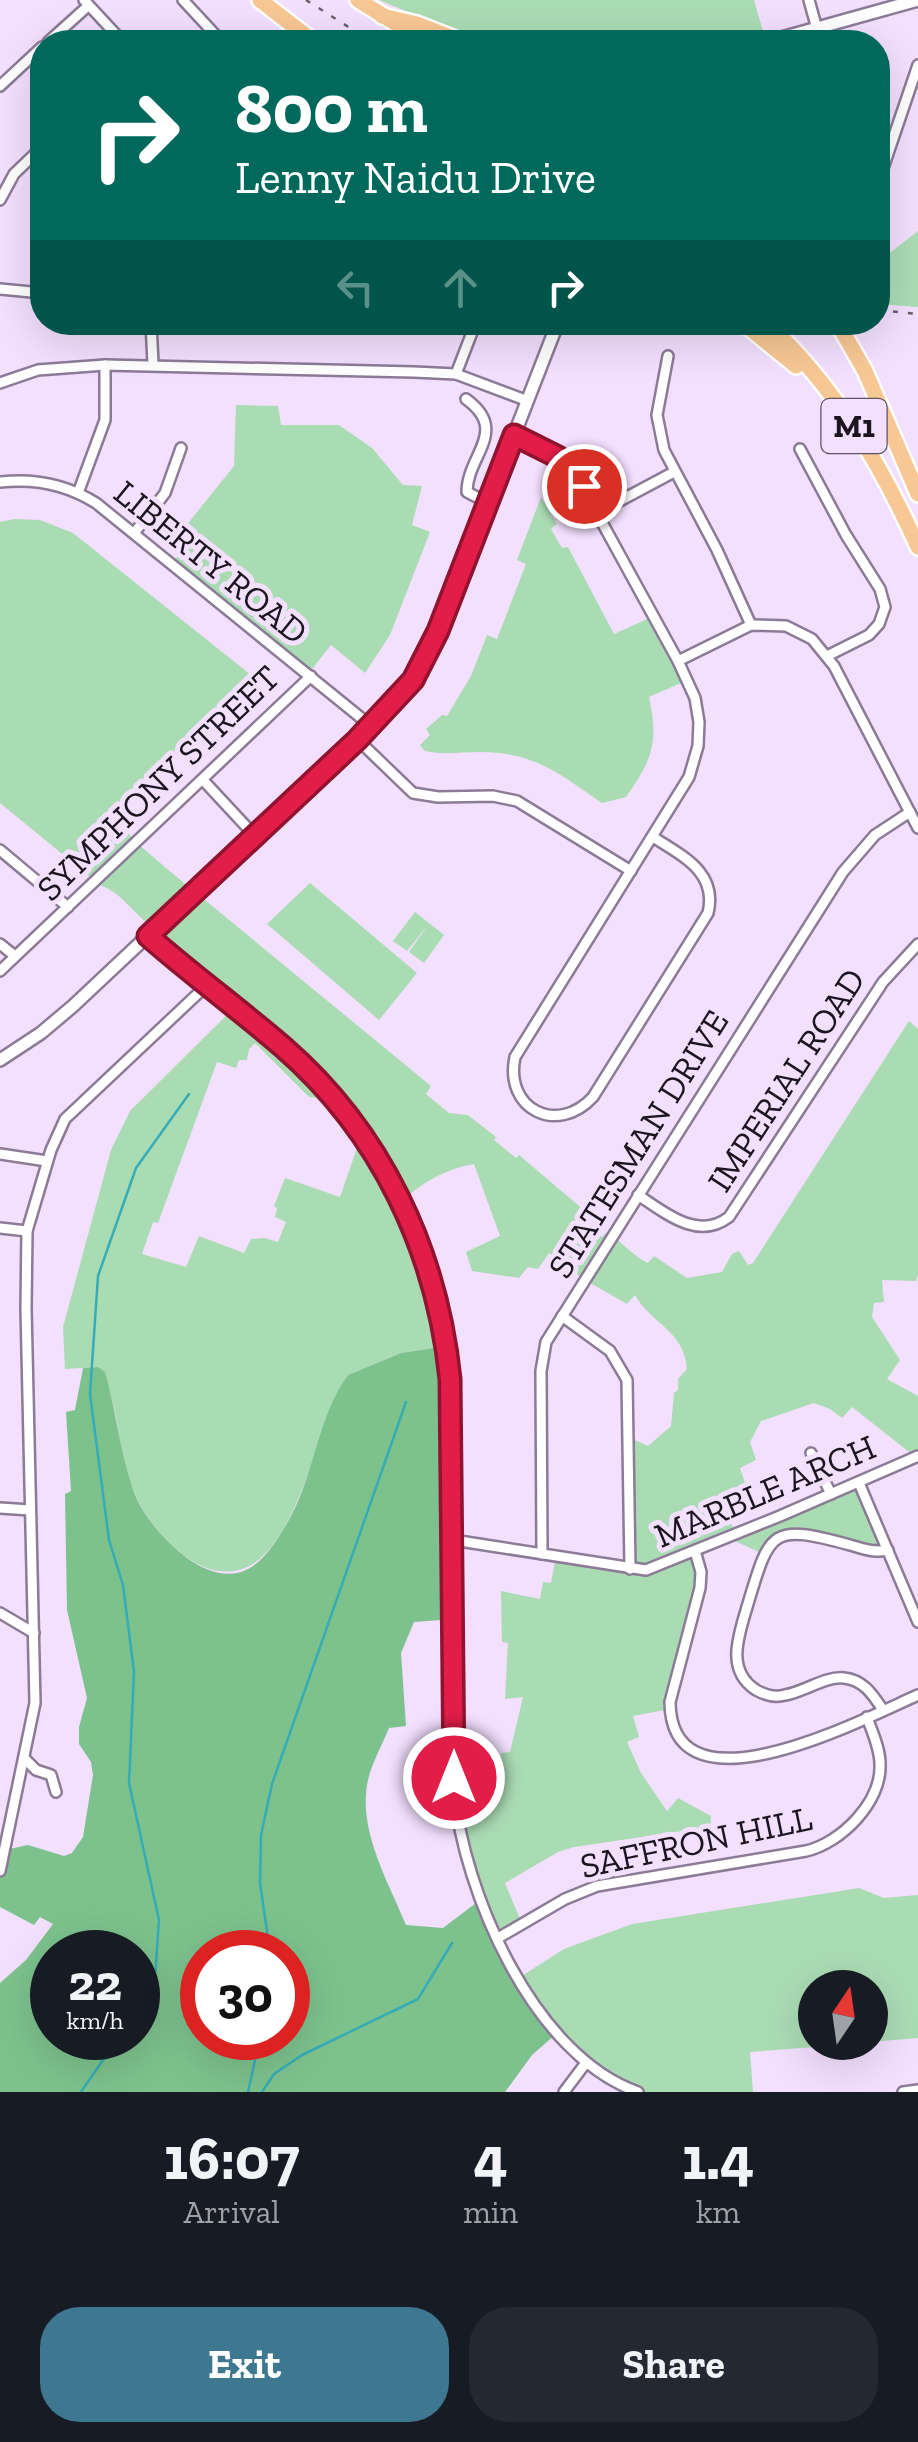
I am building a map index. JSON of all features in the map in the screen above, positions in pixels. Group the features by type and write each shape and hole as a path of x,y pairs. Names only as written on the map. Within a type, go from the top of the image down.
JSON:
{"highway":[{"path":"260,0 299,30"},
{"path":"358,0 406,30"},
{"path":"382,16 433,30"},
{"path":"758,335 839,405"},
{"name":"M1","path":"779,335 839,405 892,488 918,547"},
{"name":"M1","path":"844,335 918,494"}],"street":[{"path":"183,0 211,30"},
{"path":"809,0 817,29"},
{"path":"813,30 918,0"},
{"path":"60,30 86,3 112,30"},
{"path":"0,86 30,59"},
{"path":"890,148 918,65"},
{"path":"0,200 14,174 30,159"},
{"path":"0,289 30,292"},
{"path":"152,335 153,364"},
{"path":"456,374 471,335"},
{"path":"0,1060 56,1022 372,726 405,690 426,657 553,335"},
{"path":"668,356 657,415 664,450 717,550 751,626"},
{"path":"0,383 38,370 153,364 456,374 528,402"},
{"path":"78,493 102,435 108,405 105,365"},
{"path":"466,398 481,413 486,435 468,482 468,492 488,503"},
{"path":"514,435 568,465 599,512 678,661 694,698 698,722 698,746 689,777 515,1057 512,1074 516,1088 522,1100 538,1113 570,1114 593,1098 708,913 711,895 703,874 653,837"},
{"path":"135,532 165,493 181,448"},
{"path":"800,449 880,589 885,607 879,624 869,635 827,656"},
{"path":"599,512 674,472"},
{"name":"LIBERTY ROAD","path":"0,482 44,482 78,493 135,532 372,726"},
{"path":"678,661 751,626 777,624 812,639 827,656 918,828"},
{"name":"SYMPHONY STREET","path":"0,970 310,676"},
{"path":"357,740 413,793 438,798 493,796 517,801 630,871"},
{"path":"203,780 254,835"},
{"name":"STATESMAN DRIVE","path":"542,1554 541,1371 546,1342 843,872 875,835 910,812"},
{"path":"0,850 68,907"},
{"path":"148,936 283,1047 342,1108 381,1164 416,1233 434,1284 448,1356 456,1818 472,1880 498,1938 560,2042 615,2084 638,2092"},
{"path":"0,944 16,956"},
{"name":"IMPERIAL ROAD","path":"638,1196 694,1226 715,1225 729,1217 864,1009 890,972 918,944"},
{"path":"908,954 918,964"},
{"path":"0,1871 35,1703 27,1231 47,1161 65,1120 207,985"},
{"path":"0,1154 47,1161"},
{"path":"0,1228 27,1231"},
{"path":"562,1316 606,1346 627,1380 630,1569"},
{"path":"811,1453 831,1494"},
{"name":"MARBLE ARCH","path":"453,1540 646,1570 918,1456"},
{"path":"860,1482 917,1615"},
{"path":"0,1508 30,1510"},
{"path":"883,1710 864,1685 846,1678 835,1678 780,1697 764,1694 743,1678 736,1655 763,1554 776,1538 802,1532 868,1551 888,1550"},
{"path":"695,1551 701,1572 700,1588 670,1702 672,1722 687,1747 712,1759 743,1758 805,1742 918,1695"},
{"path":"0,1613 34,1633"},
{"name":"SAFFRON HILL","path":"498,1938 586,1890 806,1851 834,1841 856,1821 880,1774 867,1717"},
{"path":"25,1759 36,1770 51,1775 56,1792"},
{"path":"564,2092 586,2064"},
{"path":"904,2092 918,2090"}],"green space":[{"path":"379,0 754,0 763,30 452,30"},
{"path":"918,231 918,307 890,305 890,253"},
{"path":"236,405 278,406 281,425 339,425 372,448 403,485 422,486 412,525 430,532 390,635 365,673 331,645 312,669 312,676 172,563 195,535 185,527 234,466"},
{"path":"541,497 557,524 551,529 562,548 568,547 614,634 654,616 688,680 649,697 653,739 647,761 626,797 602,803 531,760 499,753 432,752 420,745 430,735 426,729 442,715 447,716 471,676 487,635 497,639 526,564 517,560"},
{"path":"40,520 73,533 256,679 162,767 157,763 147,772 149,776 113,816 166,868 431,1086 426,1094 449,1113 468,1115 585,1211 590,1228 602,1237 607,1232 642,1260 648,1263 654,1256 687,1278 722,1272 732,1254 739,1251 748,1265 753,1263 909,1021 918,1029 918,1275 916,1281 882,1280 884,1302 874,1303 872,1317 900,1360 887,1379 918,1396 918,1459 852,1407 842,1418 814,1403 761,1421 750,1442 756,1460 740,1468 745,1483 719,1495 736,1534 860,1483 888,1550 809,1534 782,1536 763,1554 735,1541 736,1536 696,1551 701,1572 670,1709 633,1716 639,1737 627,1742 641,1773 667,1811 678,1798 711,1816 710,1827 558,1852 505,1883 522,1924 498,1938 469,1869 455,1772 500,1768 501,1753 510,1752 523,1697 505,1699 508,1643 502,1642 501,1591 540,1599 543,1582 551,1583 556,1557 629,1569 628,1437 648,1446 671,1426 674,1393 678,1390 678,1379 687,1369 685,1356 673,1336 635,1295 627,1304 549,1253 538,1269 528,1267 519,1278 472,1271 466,1252 500,1236 474,1164 453,1169 426,1182 402,1201 417,1233 446,1346 401,1353 348,1375 335,1399 297,1503 280,1535 260,1559 235,1571 204,1567 182,1555 156,1528 130,1481 106,1382 98,1367 65,1369 63,1327 111,1150 130,1111 235,1007 139,929 146,922 119,897 0,803 0,522","holes":["255,1043 309,1097 318,1098 357,1148 340,1197 285,1178 274,1206 275,1217 286,1222 278,1242 251,1239 244,1253 199,1236 186,1267 142,1254 153,1222 158,1223 217,1062 236,1068 239,1060 247,1060"]},
{"path":"310,883 417,973 379,1020 267,924"},
{"path":"415,912 444,935 424,963 409,952 428,925 407,951 393,941"},
{"path":"446,1346 453,1619 414,1622 401,1653 406,1726 389,1728 370,1774 366,1798 370,1836 406,1925 443,1928 480,1900 490,1924 556,2034 532,2055 505,2092 0,2092 0,1983 30,1955 30,2060 160,2060 160,1930 48,1930 53,1924 40,1917 34,1925 0,1907 5,1850 28,1845 64,1856 72,1853 83,1837 93,1775 91,1762 79,1744 87,1698 67,1610 65,1494 71,1491 66,1412 75,1410 83,1368 98,1367 105,1372 133,1490 150,1521 196,1564 231,1574 255,1565 283,1530 299,1499 330,1408 348,1375 401,1353"},
{"path":"859,1888 884,1898 918,1895 918,2038 888,2040 888,1970 798,1970 798,2048 750,2052 753,2092 638,2092 624,2087 561,2042 520,1977 564,1949 632,1924"}],"waterway":[{"path":"81,2092 103,2060 136,2042 153,2006 159,1920 129,1783 134,1672 123,1585 109,1540 90,1394 98,1276 136,1168 189,1094"},
{"path":"267,1930 260,1883 261,1835 272,1784 406,1402"},
{"path":"262,2092 274,2074 302,2055 418,1999 452,1943"},
{"path":"248,2092 255,2060"}],"railway":[{"path":"306,0 353,30"},
{"path":"890,311 918,314"}],"route":[{"path":"454,1778 450,1379 434,1284 424,1255 398,1193 362,1134 332,1096 283,1047 148,936 357,740 413,680 438,631 514,435 558,457 584,486"}]}
